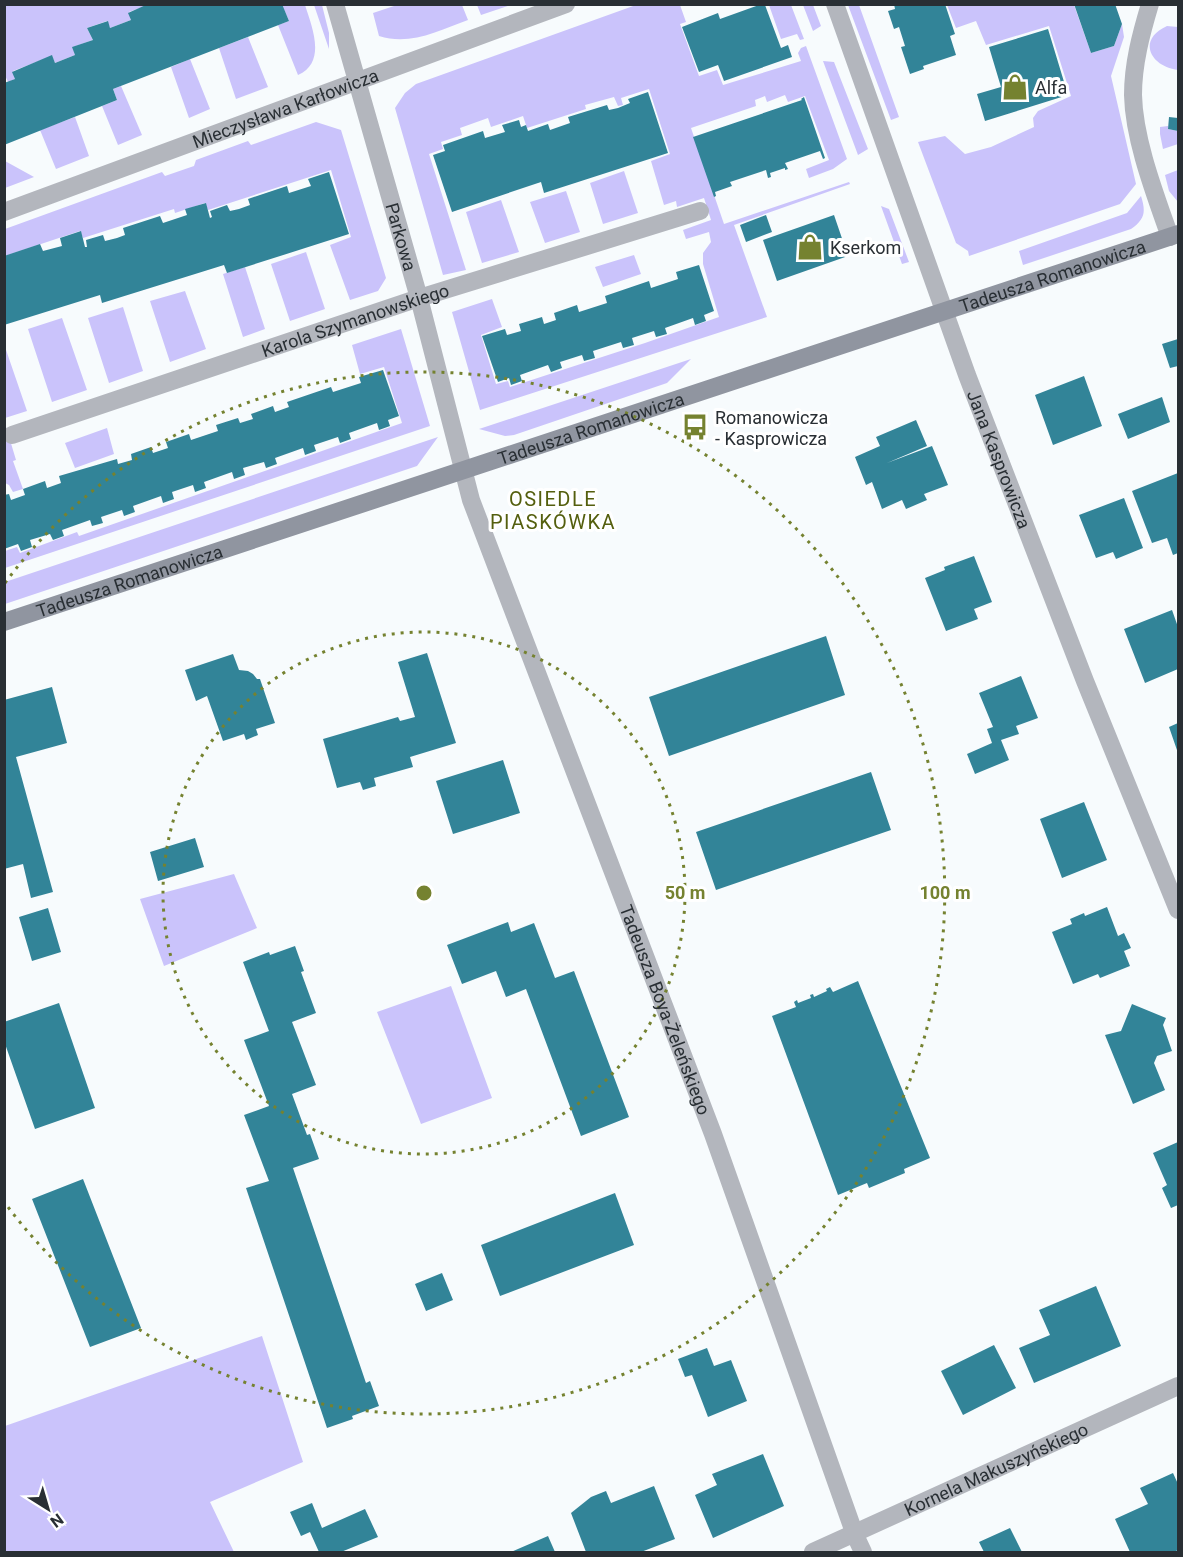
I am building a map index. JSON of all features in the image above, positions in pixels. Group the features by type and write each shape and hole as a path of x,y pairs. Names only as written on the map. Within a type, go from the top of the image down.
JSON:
{"street":[{"name":"Parkowa","path":"335,4 465,469"},
{"name":"Mieczysława Karłowicza","path":"4,212 358,83 566,4"},
{"name":"Jana Kasprowicza","path":"835,4 944,311 1081,670 1179,910"},
{"path":"1150,4 1137,54 1133,96 1149,176 1174,235"},
{"name":"Karola Szymanowskiego","path":"12,435 419,298 700,212"},
{"name":"Tadeusza Romanowicza","path":"4,622 1174,235"},
{"name":"Tadeusza Boya-Żeleńskiego","path":"465,469 471,500 709,1123 862,1552"},
{"name":"Kornela Makuszyńskiego","path":"813,1552 855,1535 1179,1386"}],"shaded area":[{"path":"400,4 462,5 468,20 435,33 413,38 390,39 379,36 373,13"},
{"path":"477,4 511,5 481,15"},
{"path":"4,5 148,5 129,12 131,20 110,28 107,21 87,28 93,40 73,47 75,55 55,63 52,56 13,71 15,79 8,82 4,73"},
{"path":"282,5 305,5 314,33 315,53 312,62 298,75 278,25 289,21"},
{"path":"314,5 322,5 329,33 329,49"},
{"path":"636,5 680,5 686,22 680,24 699,76 717,70 723,85 801,61 798,53 806,46 847,159 833,169 809,178 806,169 829,160 805,96 788,102 785,95 767,102 765,96 755,100 756,106 691,128 724,224 849,182 850,184 734,225 767,317 480,410 452,312 492,299 502,327 481,335 496,384 508,381 510,387 719,317 703,264 703,253 711,242 709,232 686,239 683,230 711,220 704,198 677,207 676,201 664,205 651,161 670,154 649,89 621,98 623,105 618,106 614,97 585,105 586,109 527,128 523,116 491,127 488,118 460,128 462,135 441,142 443,149 429,154 466,270 443,275 395,108 405,93 416,84"},
{"path":"769,5 791,5 804,39 800,40 797,34 781,39"},
{"path":"803,5 813,5 821,26 813,31"},
{"path":"848,5 859,5 899,117 891,120"},
{"path":"947,5 1074,5 1091,53 1114,46 1122,24 1124,37 1111,76 1136,184 1120,204 969,256 968,251 956,243 918,142 945,136 965,154 991,147 1034,127 1033,118 1038,111 1071,96 1049,26 986,45 976,21 956,28"},
{"path":"1167,26 1178,27 1178,70 1161,64 1151,52 1152,38"},
{"path":"248,37 268,87 236,99 219,48"},
{"path":"190,59 210,109 189,118 171,67"},
{"path":"823,61 834,62 868,149 858,155"},
{"path":"121,86 142,135 118,145 102,106 117,100 113,89"},
{"path":"75,117 89,156 56,169 40,130"},
{"path":"316,122 341,130 386,278 378,291 350,300 330,245 351,237 331,170 208,210 205,203 175,213 174,209 83,238 80,231 5,256 5,229 162,172 165,176 194,166 196,160 248,141 251,145"},
{"path":"1168,126 1168,129 1178,131 1178,144 1163,149 1160,127"},
{"path":"5,161 34,177 5,188"},
{"path":"1178,170 1178,202 1169,191 1165,175"},
{"path":"624,171 638,213 603,224 590,183"},
{"path":"566,191 580,232 545,243 530,202"},
{"path":"1141,196 1144,206 1143,215 1131,229 1023,265 1019,251 1127,213"},
{"path":"501,200 519,252 482,263 466,212"},
{"path":"881,206 889,209 909,262 902,264"},
{"path":"306,252 325,309 290,321 271,264"},
{"path":"634,255 641,274 603,287 595,267"},
{"path":"245,267 265,329 243,337 223,274"},
{"path":"185,291 206,349 170,362 150,301"},
{"path":"123,307 143,371 109,383 88,318"},
{"path":"62,318 87,390 52,402 28,329"},
{"path":"401,329 430,426 5,568 5,551 17,547 20,553 77,532 79,536 402,423 384,367 360,374 352,345"},
{"path":"4,344 27,411 5,418 4,418"},
{"path":"691,359 667,383 514,435 505,436 479,429"},
{"path":"4,420 16,460 13,461 23,489 13,492 5,483"},
{"path":"107,428 114,454 75,468 65,443"},
{"path":"438,437 417,466 5,604 5,582"},
{"path":"234,874 257,928 164,966 140,899"},
{"path":"451,986 492,1098 421,1124 377,1012"},
{"path":"262,1336 303,1462 210,1502 234,1552 5,1552 5,1426"}],"building":[{"path":"148,4 282,4 289,21 113,89 117,100 4,145 4,83 15,79 12,72 52,55 55,63 75,55 72,47 93,40 87,28 108,21 110,28 131,20 128,13"},
{"path":"894,4 945,4 955,34 950,36 956,55 923,66 924,69 910,74 901,47 905,46 899,27 894,29 888,11 895,9"},
{"path":"1074,4 1115,4 1122,24 1114,46 1091,53"},
{"path":"765,5 781,48 788,45 792,57 724,81 718,65 699,72 682,27 718,13 720,19"},
{"path":"1048,29 1068,95 985,121 977,94 1001,87 989,47"},
{"path":"648,92 668,153 544,193 541,182 452,212 433,155 445,151 443,145 483,131 485,138 505,132 502,125 519,120 521,127 526,125 528,131 548,124 550,130 570,123 568,117 607,105 609,110 618,108 630,103 628,99"},
{"path":"804,97 825,158 823,159 820,151 785,163 788,169 770,173 771,177 768,178 766,170 730,182 732,186 715,192 714,197 693,137 802,100"},
{"path":"1169,117 1178,118 1178,131 1168,129"},
{"path":"329,172 349,234 227,273 224,265 102,303 100,295 4,325 4,256 40,244 43,251 62,246 60,238 81,231 85,247 87,247 86,240 103,235 105,241 117,238 125,235 123,228 160,216 163,223 187,215 185,209 206,203 210,218 212,217 210,211 227,205 230,211 239,209 250,205 248,199 287,186 289,193 311,186 308,179"},
{"path":"766,215 772,232 746,242 740,225"},
{"path":"834,215 848,256 777,281 763,240"},
{"path":"699,265 714,311 704,315 706,321 695,325 693,318 665,328 667,334 656,337 654,331 632,338 634,345 623,348 621,342 593,351 595,358 584,361 582,355 560,362 562,368 551,372 548,365 520,375 522,381 511,385 509,378 498,382 482,336 505,329 507,335 521,331 519,324 542,317 544,324 556,320 554,313 577,305 579,312 607,303 605,296 649,281 651,288 678,279 676,272"},
{"path":"1178,339 1178,366 1170,368 1162,344"},
{"path":"383,370 399,416 388,420 390,426 379,430 377,423 349,433 351,439 340,443 338,437 314,445 316,451 305,455 303,448 275,458 277,464 266,468 264,462 243,468 245,475 234,479 232,472 204,482 206,488 195,492 193,485 172,492 174,499 163,503 161,496 133,506 135,512 124,516 122,510 101,517 103,523 92,526 90,520 62,530 64,536 53,540 50,534 30,540 32,547 21,551 18,544 4,549 4,495 9,494 11,500 25,495 23,489 45,481 47,488 61,483 59,476 117,459 118,464 132,460 131,454 151,447 153,453 168,448 166,442 189,434 191,440 218,431 216,425 238,418 240,423 253,419 251,414 273,406 275,412 289,407 287,402 331,387 333,392 361,383 359,377"},
{"path":"1084,376 1102,426 1053,445 1035,395"},
{"path":"1162,397 1170,422 1128,439 1118,414"},
{"path":"916,420 927,446 887,463 932,446 948,485 924,494 927,500 906,509 902,500 882,509 872,482 866,485 855,457 880,446 876,437"},
{"path":"1178,473 1178,553 1173,555 1167,538 1152,543 1132,491"},
{"path":"1124,498 1143,548 1116,559 1113,552 1096,558 1079,515"},
{"path":"974,556 992,602 974,609 978,619 946,631 925,578 945,570 944,567"},
{"path":"1172,610 1178,627 1178,669 1145,683 1124,629"},
{"path":"826,636 845,695 669,756 649,697"},
{"path":"427,653 456,743 410,757 413,767 374,778 376,786 363,790 360,782 337,788 323,739 398,717 400,721 415,717 398,662"},
{"path":"233,654 239,670 248,671 260,679 275,723 256,729 258,735 246,740 244,734 223,741 207,696 196,701 185,670"},
{"path":"1021,676 1038,718 1016,726 1019,734 1001,740 1009,760 975,774 967,754 992,743 987,729 993,727 979,693"},
{"path":"52,687 67,743 16,757 53,892 31,898 23,864 4,869 4,700"},
{"path":"1178,723 1178,753 1169,727"},
{"path":"503,760 520,813 453,834 436,781"},
{"path":"871,772 891,830 716,890 696,832"},
{"path":"1084,802 1107,860 1062,878 1040,819"},
{"path":"195,838 204,867 158,881 150,852"},
{"path":"1107,907 1118,936 1124,933 1131,948 1124,951 1130,966 1100,978 1098,974 1073,984 1052,932 1072,924 1070,919"},
{"path":"48,908 61,952 32,961 19,917"},
{"path":"508,922 511,932 534,923 555,978 574,971 629,1117 581,1136 526,989 506,997 496,971 462,984 447,945"},
{"path":"295,946 304,971 301,972 316,1013 292,1022 316,1085 292,1094 307,1135 310,1134 319,1159 293,1168 366,1383 370,1381 379,1406 352,1416 353,1419 327,1428 246,1188 269,1181 244,1115 269,1106 244,1040 269,1031 243,962 269,952 270,955"},
{"path":"858,981 930,1158 904,1169 905,1173 869,1188 867,1183 838,1195 772,1016 796,1007 794,1002 797,1000 798,1003 811,998 810,995 813,994 814,997 827,991 826,989 830,987 833,992"},
{"path":"59,1003 95,1108 35,1129 4,1041 4,1022"},
{"path":"1132,1004 1166,1018 1163,1025 1172,1051 1157,1056 1154,1063 1165,1090 1133,1104 1105,1035 1121,1031"},
{"path":"1178,1142 1178,1205 1171,1208 1162,1188 1167,1185 1153,1153"},
{"path":"83,1179 141,1328 90,1347 32,1199"},
{"path":"615,1193 634,1245 500,1296 481,1245"},
{"path":"442,1273 453,1300 426,1311 415,1284"},
{"path":"1096,1286 1121,1346 1034,1383 1019,1348 1050,1335 1039,1310"},
{"path":"994,1345 1016,1388 963,1415 941,1371"},
{"path":"707,1348 714,1366 731,1360 747,1401 708,1417 692,1375 685,1377 678,1359"},
{"path":"763,1454 784,1506 713,1538 695,1495 717,1485 712,1474"},
{"path":"1173,1473 1178,1484 1178,1550 1174,1552 1130,1552 1115,1519 1148,1504 1140,1488"},
{"path":"654,1486 675,1539 641,1552 586,1552 571,1513 591,1497 606,1491 611,1503"},
{"path":"312,1503 322,1528 365,1509 378,1537 341,1552 319,1552 310,1532 301,1536 290,1512"},
{"path":"1010,1528 1022,1552 984,1552 979,1542"},
{"path":"548,1536 555,1552 511,1552"}],"place":[{"name":"Alfa","path":"1015,87"},
{"name":"Kserkom","path":"810,247"},
{"name":"Romanowicza - Kasprowicza","path":"695,427"}],"district":[{"name":"OSIEDLE PIASKÓWKA","path":"553,510"}]}
